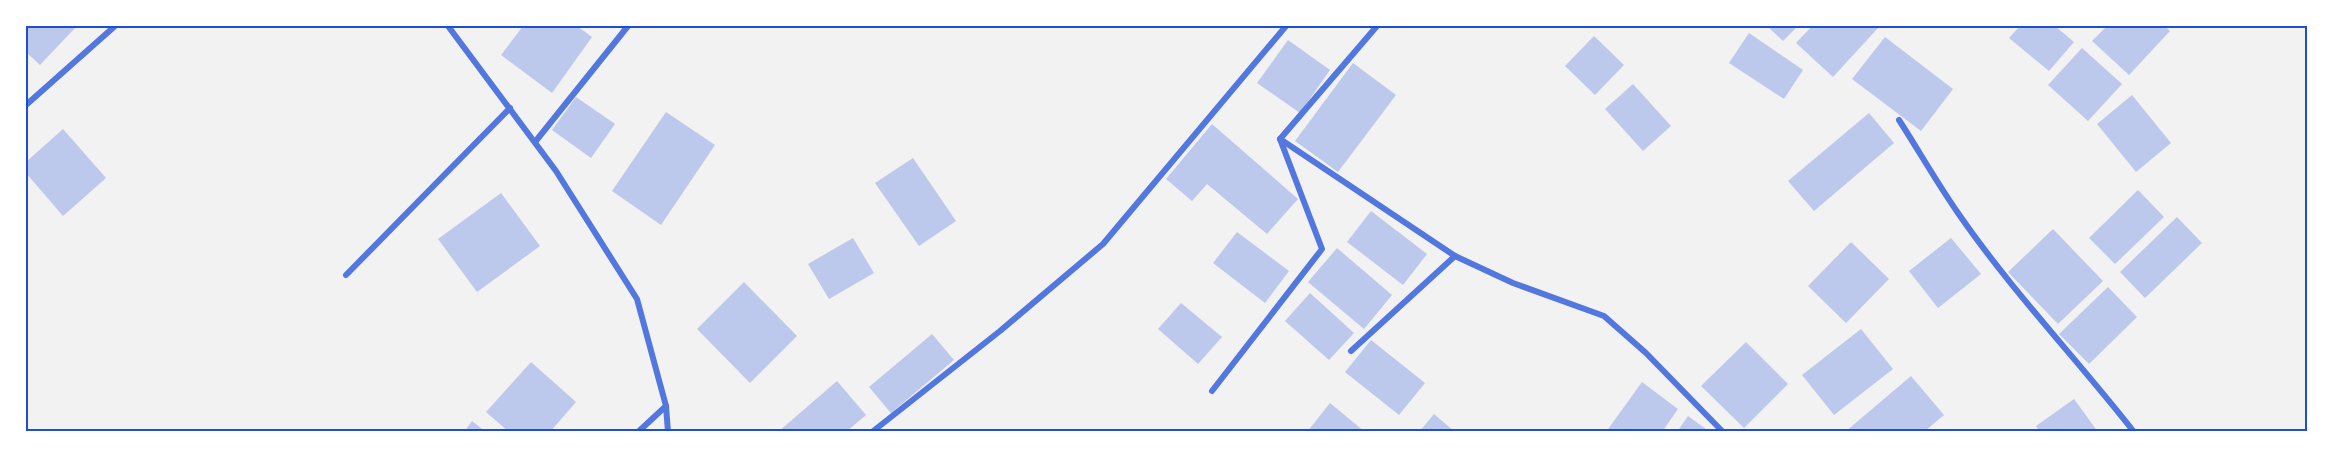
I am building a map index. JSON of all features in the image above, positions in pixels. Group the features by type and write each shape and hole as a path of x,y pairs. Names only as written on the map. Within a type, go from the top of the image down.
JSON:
{"street":[{"path":"26,105 115,26"},
{"path":"448,26 556,171 637,299 666,405 668,432"},
{"path":"535,142 628,26"},
{"path":"872,432 1000,331 1103,244 1286,26"},
{"path":"1280,139 1377,26"},
{"path":"346,275 510,108"},
{"path":"1899,120 1958,213 2026,302 2134,432"},
{"path":"1280,139 1455,256 1513,283 1604,316 1646,353 1723,432"},
{"path":"1212,391 1322,249 1280,139"},
{"path":"1351,351 1455,256"},
{"path":"638,432 666,405"}],"building":[{"path":"26,26 73,26 75,28 40,65 26,52"},
{"path":"523,26 577,26 592,37 552,93 501,55"},
{"path":"1767,26 1798,26 1783,41"},
{"path":"1812,26 1876,26 1878,28 1833,77 1796,43"},
{"path":"2020,26 2055,26 2074,42 2049,71 2009,38"},
{"path":"2107,26 2165,26 2170,31 2129,75 2092,41"},
{"path":"1749,33 1803,70 1784,99 1729,63"},
{"path":"1594,36 1624,65 1595,95 1565,66"},
{"path":"1885,37 1953,89 1921,131 1852,79"},
{"path":"1288,40 1330,70 1300,113 1257,83"},
{"path":"2082,48 2122,84 2088,121 2048,85"},
{"path":"1353,63 1396,95 1338,172 1295,141"},
{"path":"1633,84 1671,126 1643,151 1605,109"},
{"path":"2132,95 2171,143 2136,172 2097,124"},
{"path":"576,97 615,124 591,158 552,130"},
{"path":"666,112 715,145 661,225 612,191"},
{"path":"1869,113 1894,143 1814,211 1788,181"},
{"path":"1212,124 1298,199 1267,234 1207,184 1192,201 1166,179"},
{"path":"63,129 106,178 63,216 26,173 26,162"},
{"path":"913,158 956,221 919,246 875,183"},
{"path":"2138,190 2164,217 2115,264 2089,238"},
{"path":"501,193 540,246 477,292 438,239"},
{"path":"1371,211 1427,254 1403,285 1347,242"},
{"path":"2177,217 2202,243 2145,298 2120,272"},
{"path":"2053,229 2103,281 2058,324 2008,272"},
{"path":"1237,232 1289,271 1265,303 1213,263"},
{"path":"853,238 874,273 829,299 808,264"},
{"path":"1951,238 1981,274 1938,308 1909,271"},
{"path":"1851,242 1889,279 1846,323 1808,286"},
{"path":"1337,248 1392,295 1364,329 1308,282"},
{"path":"744,282 797,336 750,383 697,329"},
{"path":"2108,287 2137,317 2089,364 2059,334"},
{"path":"1310,293 1354,333 1329,360 1285,321"},
{"path":"1181,303 1222,337 1198,364 1158,329"},
{"path":"1861,329 1893,369 1834,415 1802,375"},
{"path":"932,334 954,360 891,413 869,387"},
{"path":"1371,340 1425,383 1399,415 1345,372"},
{"path":"1746,342 1788,384 1744,428 1701,386"},
{"path":"531,362 576,402 550,432 509,432 486,412"},
{"path":"1911,376 1944,415 1924,432 1845,432"},
{"path":"837,381 866,415 846,432 778,432"},
{"path":"1642,382 1678,409 1662,432 1606,432"},
{"path":"2074,399 2098,432 2040,432 2036,426"},
{"path":"1330,403 1365,432 1307,432"},
{"path":"1434,414 1455,432 1419,432"},
{"path":"1688,416 1710,432 1677,432"},
{"path":"472,421 486,432 464,432"}]}
